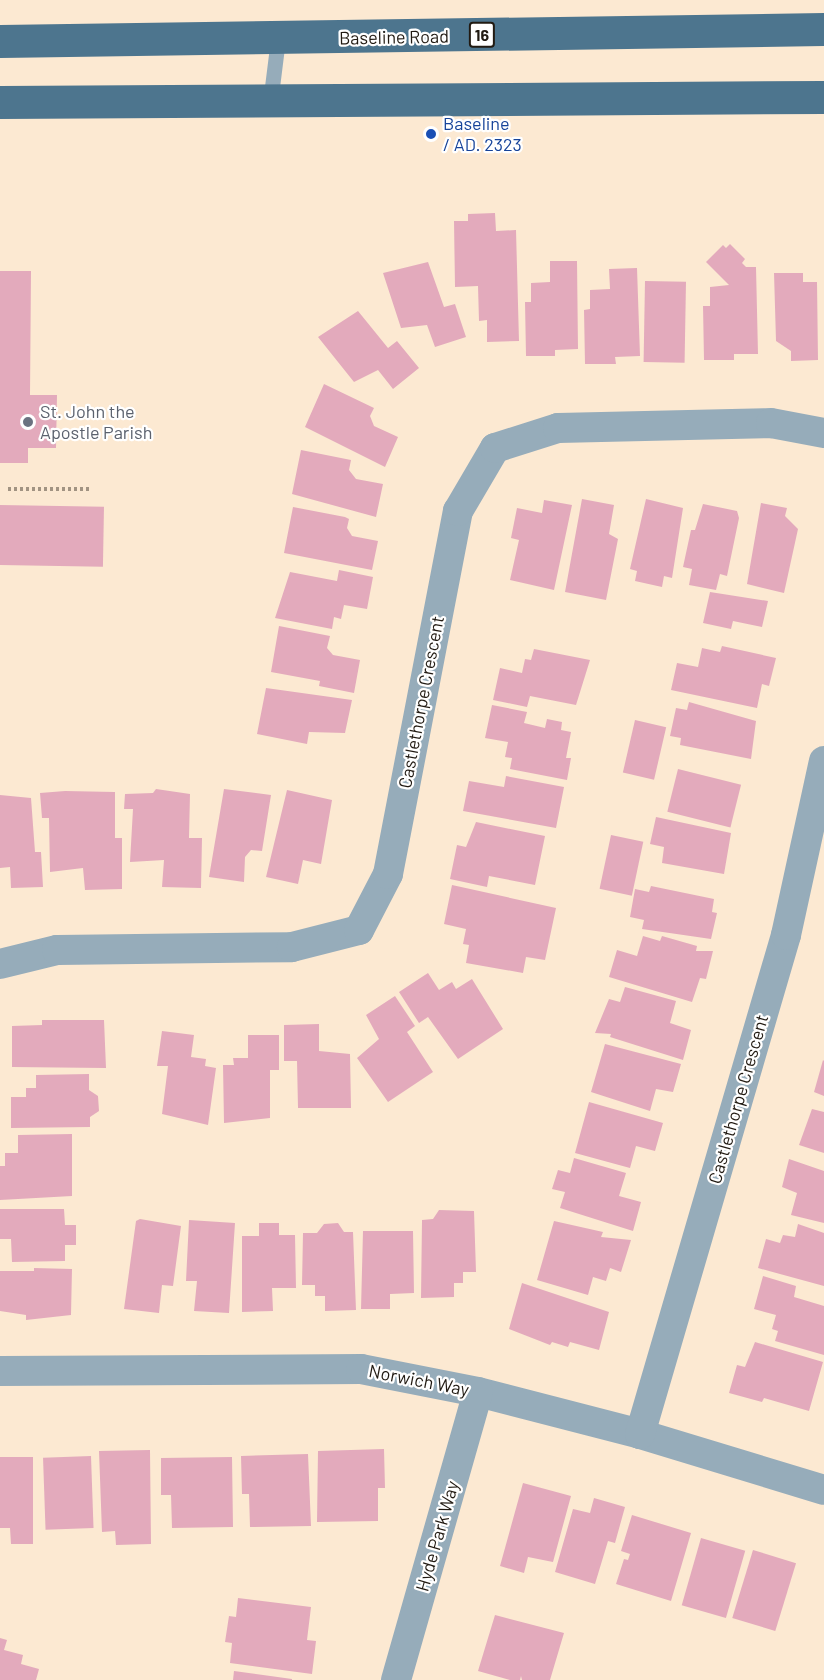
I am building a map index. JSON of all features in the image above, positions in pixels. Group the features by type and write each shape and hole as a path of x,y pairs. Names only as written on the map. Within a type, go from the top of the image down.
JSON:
{"main road":[{"name":"Baseline Road","path":"0,40 278,39 824,29"},
{"path":"0,102 270,103 824,97"}],"street":[{"name":"Castlethorpe Crescent","path":"0,964 57,950 292,947 359,930 388,874 458,511 495,448 558,428 771,423 824,433"},
{"name":"Castlethorpe Crescent","path":"640,1434 786,935 824,761"},
{"name":"Norwich Way","path":"0,1371 361,1369 478,1392 640,1434 824,1490"},
{"name":"Hyde Park Way","path":"396,1680 478,1392"}],"lane":[{"path":"270,103 278,39"}],"path":[{"path":"8,489 89,489"}],"building":[{"path":"495,213 496,231 516,230 519,341 487,342 487,320 479,321 478,286 455,287 454,221 468,221 468,214"},
{"path":"730,244 745,259 742,263 746,267 756,267 758,354 734,354 734,360 704,360 703,306 710,306 710,287 729,285 706,262 723,245 726,248"},
{"path":"550,261 577,261 578,349 555,350 555,356 526,356 525,302 531,302 531,283 550,282"},
{"path":"428,262 444,307 455,304 466,337 435,347 427,325 401,328 383,273"},
{"path":"637,268 640,356 615,357 616,364 585,364 584,310 590,309 590,290 610,289 609,269"},
{"path":"0,271 31,271 30,395 57,395 56,448 28,448 28,463 0,463"},
{"path":"774,273 803,273 803,282 817,282 818,360 791,361 791,351 776,341"},
{"path":"645,281 686,282 685,363 644,362"},
{"path":"358,311 388,348 397,341 419,368 393,389 378,370 354,382 318,337"},
{"path":"324,384 374,408 370,416 374,426 398,437 385,467 305,427"},
{"path":"301,450 351,460 349,470 356,479 383,484 376,517 292,494"},
{"path":"582,499 614,505 609,534 618,539 606,600 565,592"},
{"path":"646,499 683,508 672,578 664,576 662,587 635,581 637,571 630,569"},
{"path":"544,500 572,505 554,590 510,580 519,540 511,538 517,508 542,513"},
{"path":"761,503 787,508 785,516 798,529 784,593 747,584"},
{"path":"703,504 737,511 739,518 727,576 720,574 716,590 689,585 692,569 683,567 691,530 695,530"},
{"path":"0,505 104,507 103,567 0,565"},
{"path":"293,507 345,517 349,519 347,528 352,536 378,541 372,570 284,553"},
{"path":"339,570 373,577 367,609 344,605 341,619 334,617 332,629 275,618 290,572 337,581"},
{"path":"710,592 768,601 762,627 733,621 731,629 703,623"},
{"path":"279,626 330,636 327,648 333,655 360,660 354,693 319,686 320,681 271,672"},
{"path":"722,646 776,658 769,686 762,684 757,708 671,690 677,663 698,667 702,648 720,652"},
{"path":"534,649 590,660 576,705 530,696 527,707 493,700 500,668 522,673 525,659 531,660"},
{"path":"266,688 352,700 345,733 309,732 307,744 257,734"},
{"path":"689,702 756,721 751,759 680,745 681,738 670,736 676,708 687,710"},
{"path":"492,705 527,712 524,723 545,728 547,719 562,722 561,730 571,732 566,758 571,758 567,780 510,769 512,758 505,757 508,742 485,738"},
{"path":"635,720 666,727 654,780 623,773"},
{"path":"678,769 741,785 730,827 667,812"},
{"path":"506,776 564,787 556,828 463,811 469,781 504,787"},
{"path":"156,789 190,794 189,838 202,838 201,888 162,887 164,860 130,862 133,809 124,809 125,794 153,793"},
{"path":"224,789 271,795 262,851 251,850 245,857 244,882 209,877"},
{"path":"287,790 332,800 321,864 303,860 298,884 266,877"},
{"path":"115,792 115,838 122,838 122,889 85,890 83,868 50,872 49,818 42,818 40,793"},
{"path":"0,795 31,798 35,852 41,852 43,887 11,888 10,867 0,868"},
{"path":"656,817 731,833 724,874 662,863 664,847 650,844"},
{"path":"476,822 545,836 535,885 489,876 487,887 450,879 457,845 466,847"},
{"path":"611,835 643,842 632,896 600,889"},
{"path":"452,885 556,908 545,960 526,957 523,973 466,963 469,945 463,944 466,929 444,924"},
{"path":"651,886 714,899 712,912 717,913 711,939 642,929 644,920 630,917 635,889 649,892"},
{"path":"643,936 660,941 662,936 697,946 696,951 713,951 706,979 700,978 692,1002 609,977 617,950 637,956"},
{"path":"428,973 439,990 452,982 456,989 472,979 503,1029 458,1059 428,1017 419,1023 399,992"},
{"path":"625,987 676,1001 670,1023 691,1030 683,1060 610,1037 611,1034 595,1033 609,999 620,1002"},
{"path":"395,996 415,1026 407,1032 433,1072 388,1102 357,1058 379,1039 366,1015"},
{"path":"42,1020 104,1020 106,1068 12,1067 12,1026 42,1025"},
{"path":"319,1024 319,1051 350,1054 351,1108 298,1108 297,1061 284,1061 284,1025"},
{"path":"162,1031 194,1035 191,1057 206,1059 205,1066 216,1068 208,1125 162,1114 168,1066 157,1066"},
{"path":"248,1035 279,1035 279,1070 270,1070 270,1118 224,1123 223,1065 234,1065 233,1058 248,1058"},
{"path":"605,1044 681,1064 673,1092 656,1089 650,1111 591,1092"},
{"path":"824,1061 824,1096 814,1092"},
{"path":"89,1074 89,1090 98,1096 99,1111 90,1117 90,1127 11,1128 11,1097 26,1097 26,1088 36,1088 36,1075"},
{"path":"589,1102 663,1123 655,1151 636,1146 630,1168 575,1153"},
{"path":"812,1109 824,1112 824,1153 799,1145"},
{"path":"72,1134 72,1196 0,1200 0,1166 5,1166 5,1153 18,1153 18,1135"},
{"path":"574,1158 626,1173 619,1196 641,1202 633,1231 560,1208 565,1192 552,1189 558,1170 570,1173"},
{"path":"789,1159 824,1171 824,1223 791,1215 797,1193 782,1187"},
{"path":"0,1209 64,1209 65,1225 76,1225 76,1245 65,1245 65,1261 12,1262 11,1239 0,1239"},
{"path":"439,1210 474,1211 476,1272 463,1272 463,1283 454,1283 454,1297 421,1298 422,1220 433,1219"},
{"path":"140,1219 181,1226 173,1286 162,1285 159,1313 124,1309 136,1221"},
{"path":"189,1220 235,1223 229,1313 194,1311 197,1281 186,1281"},
{"path":"554,1221 603,1232 601,1237 631,1240 621,1272 610,1268 606,1281 593,1277 588,1295 537,1280"},
{"path":"259,1223 279,1223 279,1235 295,1235 296,1288 272,1288 273,1311 242,1312 242,1236 259,1236"},
{"path":"338,1223 344,1232 353,1232 356,1310 325,1311 325,1296 315,1296 315,1285 302,1285 303,1233 317,1233 324,1224"},
{"path":"798,1224 824,1233 824,1286 758,1268 766,1239 780,1243 783,1235 795,1237"},
{"path":"363,1231 413,1231 414,1293 390,1294 390,1309 361,1309"},
{"path":"34,1268 72,1269 71,1315 26,1320 26,1315 0,1311 0,1271 34,1271"},
{"path":"763,1276 796,1286 794,1297 824,1306 824,1355 775,1341 778,1331 772,1329 776,1315 754,1309"},
{"path":"522,1283 609,1312 599,1350 570,1342 568,1347 552,1342 550,1345 509,1329"},
{"path":"755,1342 823,1362 809,1411 764,1398 762,1402 729,1393 737,1365 745,1367"},
{"path":"384,1449 385,1488 378,1488 378,1521 317,1522 318,1451"},
{"path":"150,1450 151,1544 116,1545 115,1531 102,1532 99,1451"},
{"path":"308,1454 311,1526 250,1527 249,1494 242,1494 241,1456"},
{"path":"91,1456 94,1528 46,1530 43,1458"},
{"path":"0,1457 33,1457 33,1544 11,1544 10,1528 0,1528"},
{"path":"232,1457 233,1527 172,1528 171,1495 161,1495 161,1458"},
{"path":"523,1483 571,1496 553,1562 528,1557 524,1573 500,1566"},
{"path":"594,1498 625,1507 615,1543 608,1541 595,1584 555,1572 573,1509 590,1513"},
{"path":"632,1515 691,1533 671,1601 616,1584 624,1559 628,1560 630,1554 621,1551"},
{"path":"701,1538 745,1551 726,1618 682,1605"},
{"path":"753,1550 796,1563 775,1631 732,1618"},
{"path":"238,1598 311,1607 307,1640 316,1641 312,1674 230,1663 232,1643 225,1642 229,1616 236,1617"},
{"path":"495,1615 564,1633 550,1680 522,1680 521,1676 520,1680 510,1680 478,1671"},
{"path":"0,1638 7,1640 4,1650 23,1655 21,1664 39,1669 36,1680 0,1680"},
{"path":"234,1671 292,1679 292,1680 233,1680"}],"place":[{"name":"Baseline / AD. 2323","path":"431,134"},
{"name":"St. John the Apostle Parish","path":"28,422"}]}
